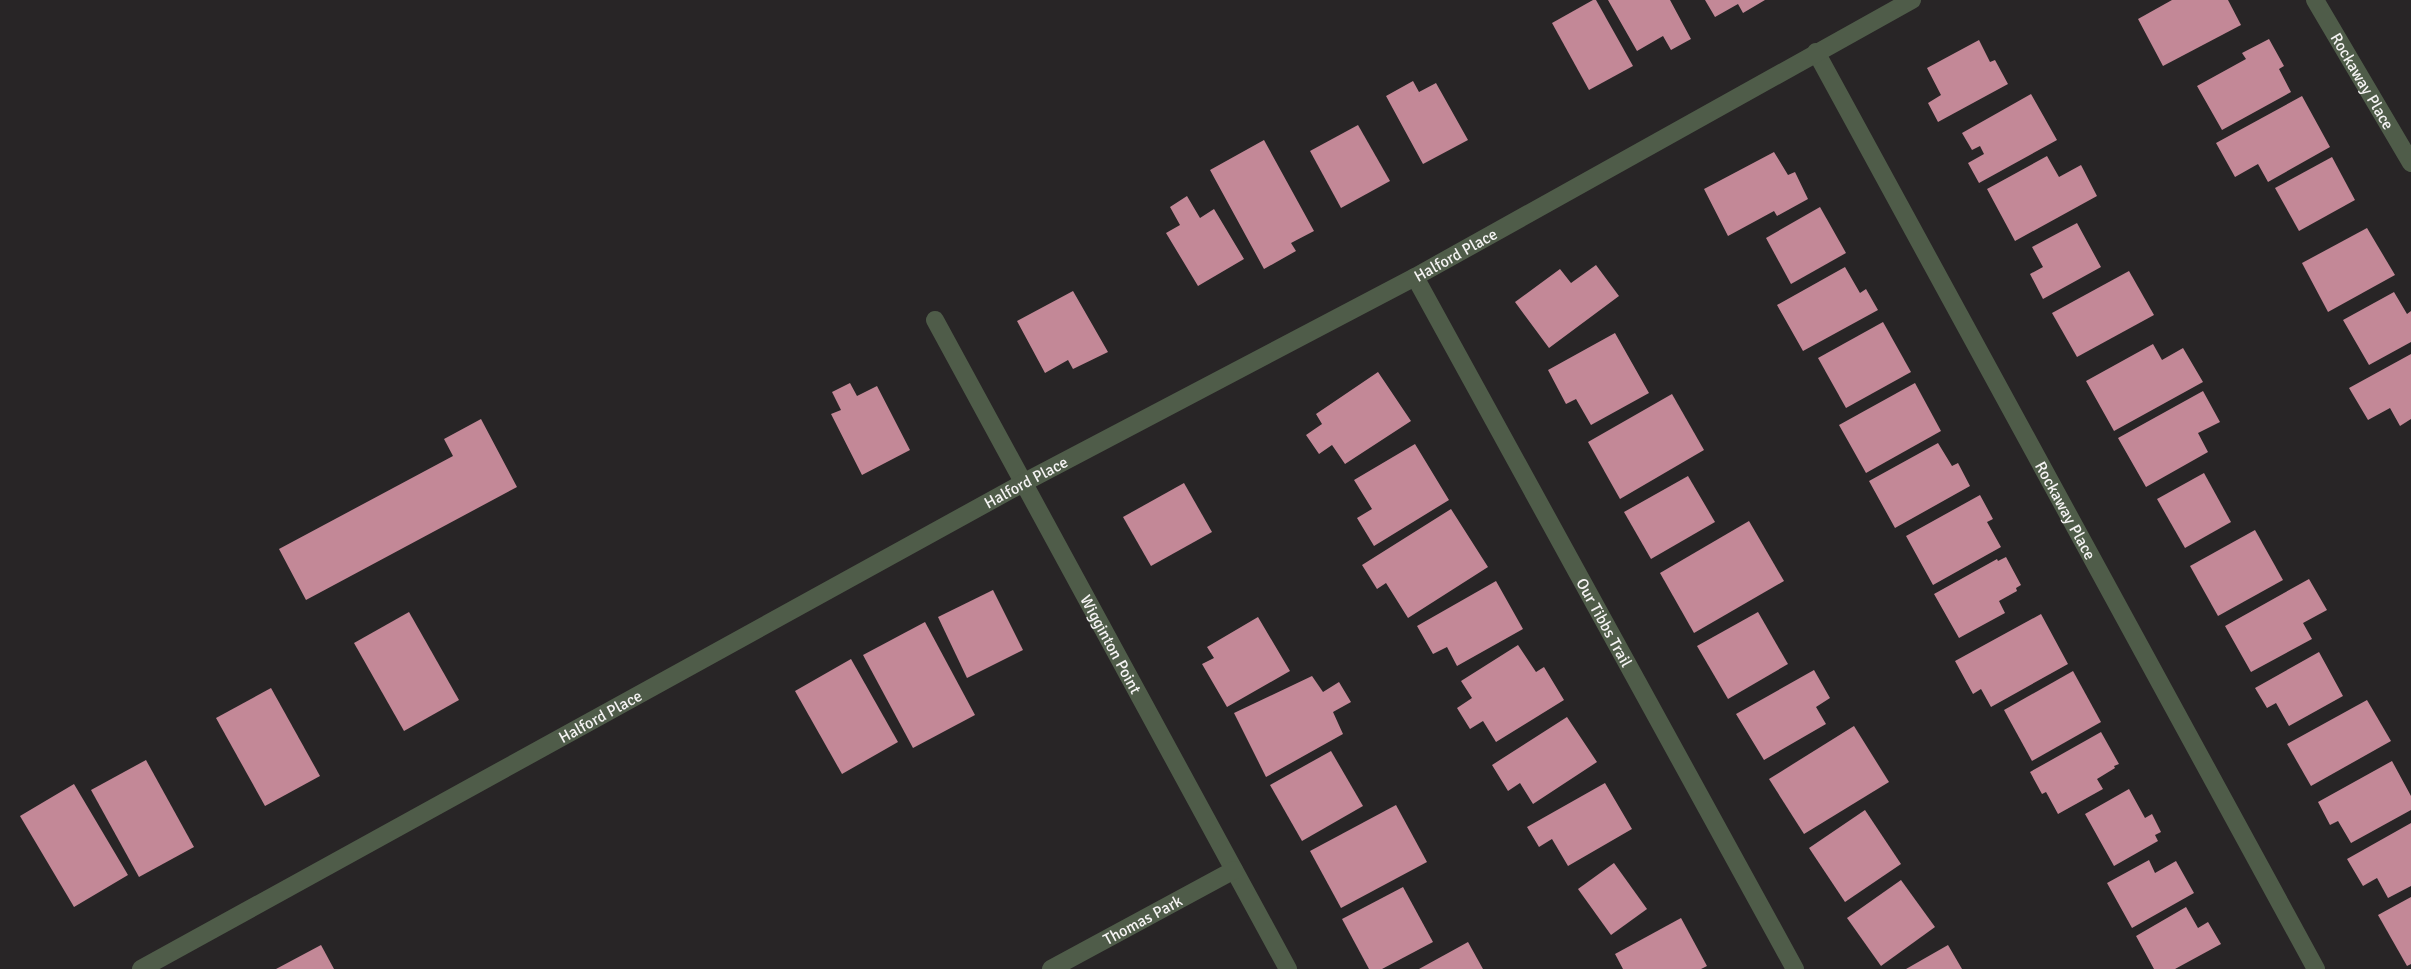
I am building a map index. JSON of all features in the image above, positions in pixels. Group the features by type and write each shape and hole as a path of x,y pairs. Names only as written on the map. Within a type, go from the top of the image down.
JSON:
{"street":[{"name":"Halford Place","path":"141,969 1023,483 1415,277 1912,0"},
{"name":"Rockaway Place","path":"2315,0 2411,163"},
{"name":"Rockaway Place","path":"1816,52 2316,969"},
{"name":"Our Tibbs Trail","path":"1415,277 1794,969"},
{"name":"Wigginton Point","path":"935,320 1288,969"},
{"name":"Thomas Park","path":"1051,969 1234,870"}],"building":[{"path":"1596,0 1633,66 1589,90 1552,23"},
{"path":"1608,0 1670,0 1691,39 1671,50 1663,36 1637,51"},
{"path":"1705,0 1765,0 1743,13 1738,4 1715,17"},
{"path":"2172,0 2228,0 2241,25 2163,66 2138,19"},
{"path":"2269,39 2284,66 2279,69 2291,92 2222,130 2197,86 2246,59 2242,53"},
{"path":"1979,40 1990,62 1995,60 2008,84 1938,122 1928,103 1941,95 1927,68"},
{"path":"1413,81 1419,92 1436,83 1468,140 1423,164 1386,96"},
{"path":"2031,94 2057,140 1979,183 1968,163 1984,154 1980,146 1972,150 1962,133"},
{"path":"2302,96 2330,147 2268,182 2258,164 2235,177 2216,143"},
{"path":"1358,125 1390,181 1341,208 1310,151"},
{"path":"1264,140 1314,231 1291,243 1296,251 1264,269 1210,170"},
{"path":"1774,152 1788,175 1795,172 1808,199 1777,216 1774,211 1728,236 1704,189"},
{"path":"2047,156 2059,177 2081,165 2097,196 2015,241 1987,189"},
{"path":"2332,157 2355,200 2299,231 2275,188"},
{"path":"1187,196 1200,218 1214,209 1244,259 1198,286 1166,233 1180,225 1170,207"},
{"path":"1820,207 1846,253 1791,284 1766,238"},
{"path":"2077,223 2101,267 2043,299 2030,274 2043,267 2032,247"},
{"path":"2367,228 2395,275 2328,312 2302,263"},
{"path":"1596,265 1619,296 1549,348 1515,302 1560,269 1571,283"},
{"path":"1845,267 1860,293 1866,289 1878,310 1803,351 1777,305"},
{"path":"2129,271 2154,315 2077,357 2052,313"},
{"path":"1073,291 1108,352 1073,369 1068,360 1045,373 1017,321"},
{"path":"2394,292 2407,314 2411,311 2411,342 2369,365 2343,320"},
{"path":"1883,322 1911,372 1846,408 1818,358"},
{"path":"1615,333 1649,393 1591,425 1576,399 1566,404 1548,370"},
{"path":"2153,344 2162,360 2183,348 2203,382 2114,431 2086,381"},
{"path":"2411,354 2411,419 2400,426 2390,408 2368,420 2349,388"},
{"path":"1378,372 1411,421 1345,464 1332,445 1319,454 1306,435 1322,424 1316,414"},
{"path":"850,383 857,396 877,386 910,450 862,475 831,414 841,410 832,392"},
{"path":"1915,383 1941,431 1866,473 1839,425"},
{"path":"2203,391 2220,422 2198,433 2208,452 2146,487 2118,438"},
{"path":"1672,394 1704,450 1620,499 1588,442"},
{"path":"481,419 517,487 306,600 279,549 453,456 444,439"},
{"path":"1938,443 1952,466 1958,463 1970,486 1895,528 1869,481"},
{"path":"1415,444 1449,500 1374,546 1357,518 1372,509 1354,480"},
{"path":"2204,473 2231,522 2185,548 2157,499"},
{"path":"1688,476 1715,522 1651,559 1624,512"},
{"path":"1184,483 1212,532 1151,566 1123,517"},
{"path":"1980,495 1993,519 1987,522 2001,547 1933,585 1906,536"},
{"path":"1451,509 1488,567 1408,618 1386,583 1377,589 1362,565"},
{"path":"1749,521 1784,581 1694,633 1660,573"},
{"path":"2255,530 2283,580 2218,616 2190,566"},
{"path":"2006,557 2021,585 2016,588 2017,591 1999,601 2005,613 1959,638 1934,594 1997,559 1998,561"},
{"path":"2309,579 2327,610 2303,623 2312,639 2251,672 2225,626"},
{"path":"1496,581 1523,629 1457,666 1447,647 1433,654 1417,626"},
{"path":"993,590 1023,650 967,678 938,617"},
{"path":"409,612 459,700 404,731 354,643"},
{"path":"1758,612 1788,664 1728,699 1697,646"},
{"path":"2041,614 2068,664 1991,707 1981,689 1973,694 1955,661"},
{"path":"1258,617 1290,671 1227,707 1202,664 1214,658 1207,647"},
{"path":"925,622 975,715 913,748 863,655"},
{"path":"1518,645 1536,672 1544,667 1564,700 1496,742 1483,721 1470,729 1457,708 1472,698 1461,681"},
{"path":"2319,652 2343,696 2289,726 2276,703 2267,708 2255,688"},
{"path":"851,659 898,742 842,774 795,691"},
{"path":"1814,670 1830,698 1816,707 1826,724 1764,760 1736,714"},
{"path":"2073,671 2101,722 2032,761 2004,710"},
{"path":"1312,676 1323,692 1339,682 1351,702 1333,712 1343,734 1266,777 1234,713"},
{"path":"271,688 320,776 265,806 216,718"},
{"path":"2367,700 2391,741 2311,786 2287,744"},
{"path":"1567,717 1597,762 1533,804 1520,783 1508,791 1492,765"},
{"path":"1854,726 1889,782 1804,834 1769,779"},
{"path":"2101,732 2119,764 2097,779 2103,789 2058,814 2046,792 2042,794 2030,772"},
{"path":"1331,751 1363,806 1302,841 1270,785"},
{"path":"146,760 194,847 139,877 91,790"},
{"path":"2392,761 2411,796 2411,810 2351,843 2338,821 2330,825 2318,802"},
{"path":"1605,783 1632,829 1568,866 1552,839 1539,847 1527,827"},
{"path":"74,784 128,875 74,907 20,816"},
{"path":"2129,789 2145,818 2152,814 2161,832 2155,835 2158,841 2114,866 2085,814"},
{"path":"1396,805 1427,862 1341,908 1310,851"},
{"path":"1865,810 1901,864 1845,902 1809,848"},
{"path":"2411,823 2411,886 2388,898 2377,878 2363,886 2347,859"},
{"path":"2149,860 2155,873 2176,861 2194,893 2132,928 2107,883"},
{"path":"1614,863 1647,909 1611,935 1578,889"},
{"path":"1901,880 1935,927 1881,966 1847,918"},
{"path":"1403,887 1433,942 1382,969 1369,969 1342,919"},
{"path":"2411,897 2411,964 2407,966 2378,915"},
{"path":"2186,907 2198,928 2208,922 2221,944 2175,969 2154,969 2136,936"},
{"path":"1681,918 1707,966 1701,969 1623,969 1615,954"},
{"path":"1468,942 1483,969 1419,969"},
{"path":"321,945 334,969 276,969"},
{"path":"1948,945 1962,969 1906,969"}]}
